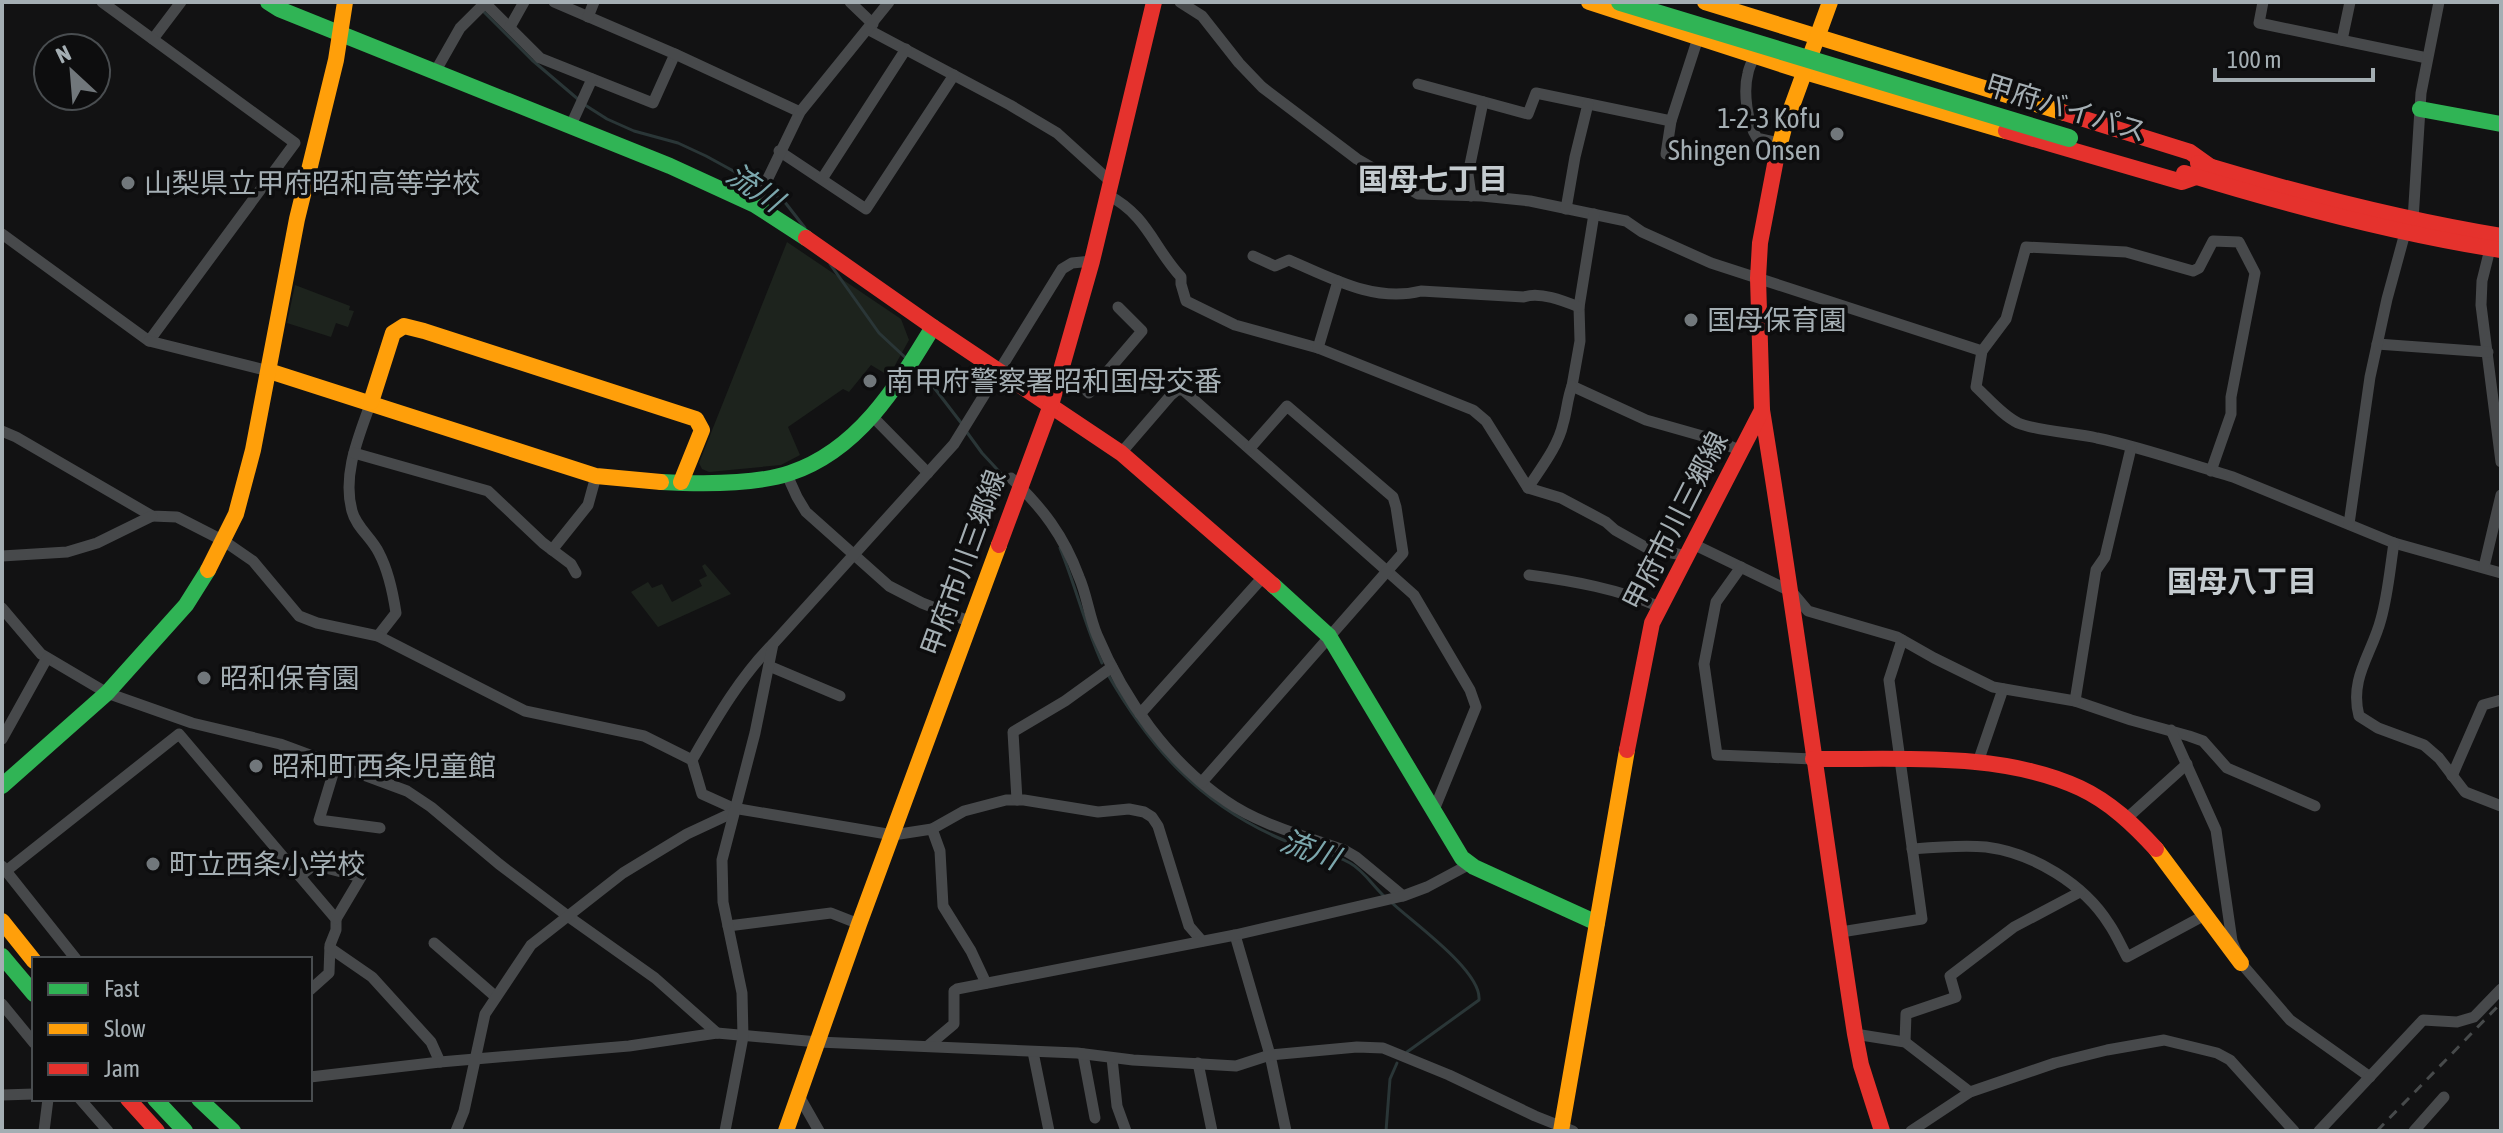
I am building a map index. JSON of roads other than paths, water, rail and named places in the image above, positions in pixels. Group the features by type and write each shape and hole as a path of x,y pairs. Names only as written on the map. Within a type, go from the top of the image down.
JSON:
{"main road":[{"path":"268,2 670,166 755,205 1121,453 1329,636 1462,858 1597,923"},
{"path":"2,786 107,693 186,605 224,541 236,514 246,483 297,219 341,33 345,2"},
{"path":"1589,2 1805,72 2182,182 2204,172 2190,152 1705,2"},
{"name":"甲府バイパス","path":"1620,2 2204,172 2329,202 2409,227 2497,245"},
{"name":"甲府バイパス","path":"1666,2 2071,132"},
{"name":"甲府市川三郷線","path":"1565,1130 1597,923 1652,623 1762,410 1758,278 1770,182 1779,143 1830,2"},
{"name":"甲府市川三郷線","path":"786,1131 971,622 1015,482 1051,405 1092,261 1151,3"},
{"path":"2420,109 2501,124"},
{"path":"371,402 393,333 404,326 696,419 702,430 681,482"},
{"path":"269,371 596,476 633,481 741,480 787,475 839,446 873,417 933,327"},
{"path":"1762,410 1792,592 1813,759 1855,1034 1861,1065 1882,1131"},
{"path":"1813,759 1978,762 2025,769 2082,789 2126,819 2160,853 2241,963"},
{"path":"2,921 32,958"},
{"path":"2,956 32,992"},
{"path":"130,1101 157,1131"},
{"path":"157,1101 185,1131"},
{"path":"201,1101 233,1131"}],"street":[{"path":"102,2 295,143 149,341"},
{"path":"153,39 181,2"},
{"path":"510,27 524,2"},
{"path":"554,2 800,112"},
{"path":"588,17 594,2"},
{"path":"850,2 871,27 1057,133 1144,223 1168,263 1181,277 1186,301 1235,325 1318,348 1473,410 1486,421 1528,488 1561,498 1647,548 1690,550 1741,567 1792,592 1808,611 1902,640 1981,681 2003,689 2075,701 2203,741 2227,768 2315,806"},
{"path":"755,205 800,112 889,2"},
{"path":"1180,2 1202,16 1262,87 1357,159 1418,194 1530,201 1626,221 1642,232 1688,253 1982,351"},
{"path":"2263,2 2259,23 2427,58"},
{"path":"2342,40 2350,2"},
{"path":"2349,524 2377,344 2409,227 2420,109 2439,2"},
{"path":"435,72 460,28 484,3 540,58 653,103 675,54"},
{"path":"1685,156 1666,154 1671,121 1698,38"},
{"path":"822,179 906,49"},
{"path":"1755,54 1747,75 1752,131 1757,138 1779,143"},
{"path":"779,151 866,209 954,75"},
{"path":"571,125 592,79"},
{"path":"1418,84 1528,114 1536,93 1671,121"},
{"path":"1471,196 1468,174 1483,102"},
{"path":"1566,209 1588,104"},
{"path":"1528,488 1564,424 1580,341 1579,307 1594,214"},
{"path":"2,234 149,341 269,371"},
{"path":"2211,471 2231,414 2231,397 2255,273 2239,242 2213,241 2199,268 2193,271 2126,252 2026,247 2006,319 1982,351 1976,387 2019,423 2100,438 2131,448 2211,471 2233,477 2394,543 2501,573"},
{"path":"2497,245 2482,281 2481,305 2501,462"},
{"path":"1253,256 1275,266 1289,260 1338,281 1383,295 1421,291 1524,297 1530,294 1579,307"},
{"path":"692,760 733,694 762,655 954,444 1062,269 1072,263 1092,261"},
{"path":"1318,348 1338,281"},
{"path":"1062,367 1089,393 1142,331 1118,307"},
{"path":"2377,344 2488,352"},
{"path":"1572,386 1646,420 1742,451"},
{"path":"1121,453 1171,395 1183,390 1414,595 1475,700 1474,715 1434,810"},
{"path":"371,402 354,453 349,481 352,513 379,552 393,593 396,613 378,636"},
{"path":"1202,782 1403,553 1393,497 1287,406 1250,448"},
{"path":"873,417 928,473"},
{"path":"2,431 152,516 177,517 224,541 253,561 299,616 378,636 525,711 644,736 692,760 702,794 733,810 893,835 932,829 973,808 1006,800 1098,812 1129,809 1144,812 1152,817 1162,837 1189,926 1202,941"},
{"path":"2075,701 2096,570 2105,557 2131,448"},
{"path":"354,453 488,491 571,564 576,573"},
{"path":"787,475 806,512 889,586 971,622"},
{"path":"552,550 588,505 596,476"},
{"path":"1015,482 1050,519 1063,538 1080,578 1096,633 1112,667 1140,714 1176,759 1226,802 1356,857 1399,897"},
{"path":"2484,567 2501,495"},
{"path":"2,556 67,552 97,543 152,516"},
{"path":"2394,543 2381,618 2357,681 2355,701 2359,716 2378,728 2424,745 2439,758 2465,792 2501,806"},
{"path":"1741,567 1716,602 1704,664 1717,755 1813,759"},
{"path":"1529,575 1585,584 1660,607"},
{"path":"1140,714 1263,577"},
{"path":"2,608 41,654 107,693 192,723 280,744 407,791 569,917 655,978 717,1033"},
{"path":"1841,932 1922,919 1889,680 1902,640"},
{"path":"725,1131 743,1037 742,993 723,902 722,860 755,733 773,644"},
{"path":"2,739 47,658"},
{"path":"769,666 840,696"},
{"path":"1017,800 1013,732 1065,701 1112,667"},
{"path":"1978,762 2003,689"},
{"path":"2452,776 2483,705 2501,700"},
{"path":"2171,730 2216,830 2232,941 2241,963 2290,1020 2370,1077"},
{"path":"74,957 4,869 179,734 336,919"},
{"path":"336,764 319,820 380,828"},
{"path":"2126,819 2187,764"},
{"path":"456,1131 464,1111 485,1014 531,945 623,873 733,810"},
{"path":"932,829 940,851 943,906 971,951 986,983"},
{"path":"1912,849 1951,845 1989,848 2038,863 2092,902 2127,957 2205,915"},
{"path":"929,1045 954,1024 954,991 1235,935 1399,897 1427,887 1470,864"},
{"path":"300,876 314,865 361,877 336,919 329,973 312,988"},
{"path":"1905,1042 1906,1014 1956,997 1950,976 2014,927 2080,892"},
{"path":"728,926 831,913 859,924"},
{"path":"1235,935 1270,1055 1286,1131"},
{"path":"434,943 496,997"},
{"path":"330,948 372,977 431,1042 440,1062"},
{"path":"2319,1131 2423,1020 2457,1022 2474,1017 2501,989"},
{"path":"2,1004 32,1041"},
{"path":"312,1077 629,1046 717,1033 818,1042 929,1045 1236,1066 1270,1055 1357,1047 1383,1048 1449,1075 1565,1130"},
{"path":"1855,1034 1905,1042 1970,1092"},
{"path":"1911,1131 1970,1092 2055,1063 2164,1040 2217,1053 2230,1060 2294,1131"},
{"path":"1033,1052 1049,1131"},
{"path":"1083,1054 1095,1118"},
{"path":"1112,1058 1117,1106 1126,1131"},
{"path":"1198,1063 1212,1131"},
{"path":"2,1095 32,1094"},
{"path":"799,1096 819,1131"},
{"path":"2414,1131 2444,1097"},
{"path":"44,1131 48,1101"},
{"path":"82,1101 108,1131"}],"waterway":[{"name":"流川","path":"482,10 532,60 579,100"},
{"name":"流川","path":"585,105 634,131 678,143 759,185"},
{"name":"流川","path":"765,189 784,201 805,228"},
{"name":"流川","path":"830,264 879,333 908,360"},
{"name":"流川","path":"916,368 962,424"},
{"name":"流川","path":"966,431 1007,480"},
{"name":"流川","path":"1060,548 1102,663"},
{"name":"流川","path":"1107,673 1141,726 1202,791 1252,825 1281,839 1350,863 1385,897"},
{"name":"流川","path":"1391,902 1458,962 1477,988 1479,1000 1407,1052"},
{"name":"流川","path":"1386,1131 1390,1079 1397,1063"}],"railway":[{"path":"2377,1131 2501,1003"}],"place":[{"name":"1-2-3 Kofu Shingen Onsen","path":"1837,134"},
{"name":"山梨県立甲府昭和高等学校","path":"128,183"},
{"name":"国母保育園","path":"1691,320"},
{"name":"南甲府警察署昭和国母交番","path":"870,381"},
{"name":"昭和保育園","path":"204,678"},
{"name":"昭和町西条児童館","path":"256,766"},
{"name":"町立西条小学校","path":"153,864"}],"district":[{"name":"国母七丁目","path":"1433,179"},
{"name":"国母八丁目","path":"2242,581"}]}
